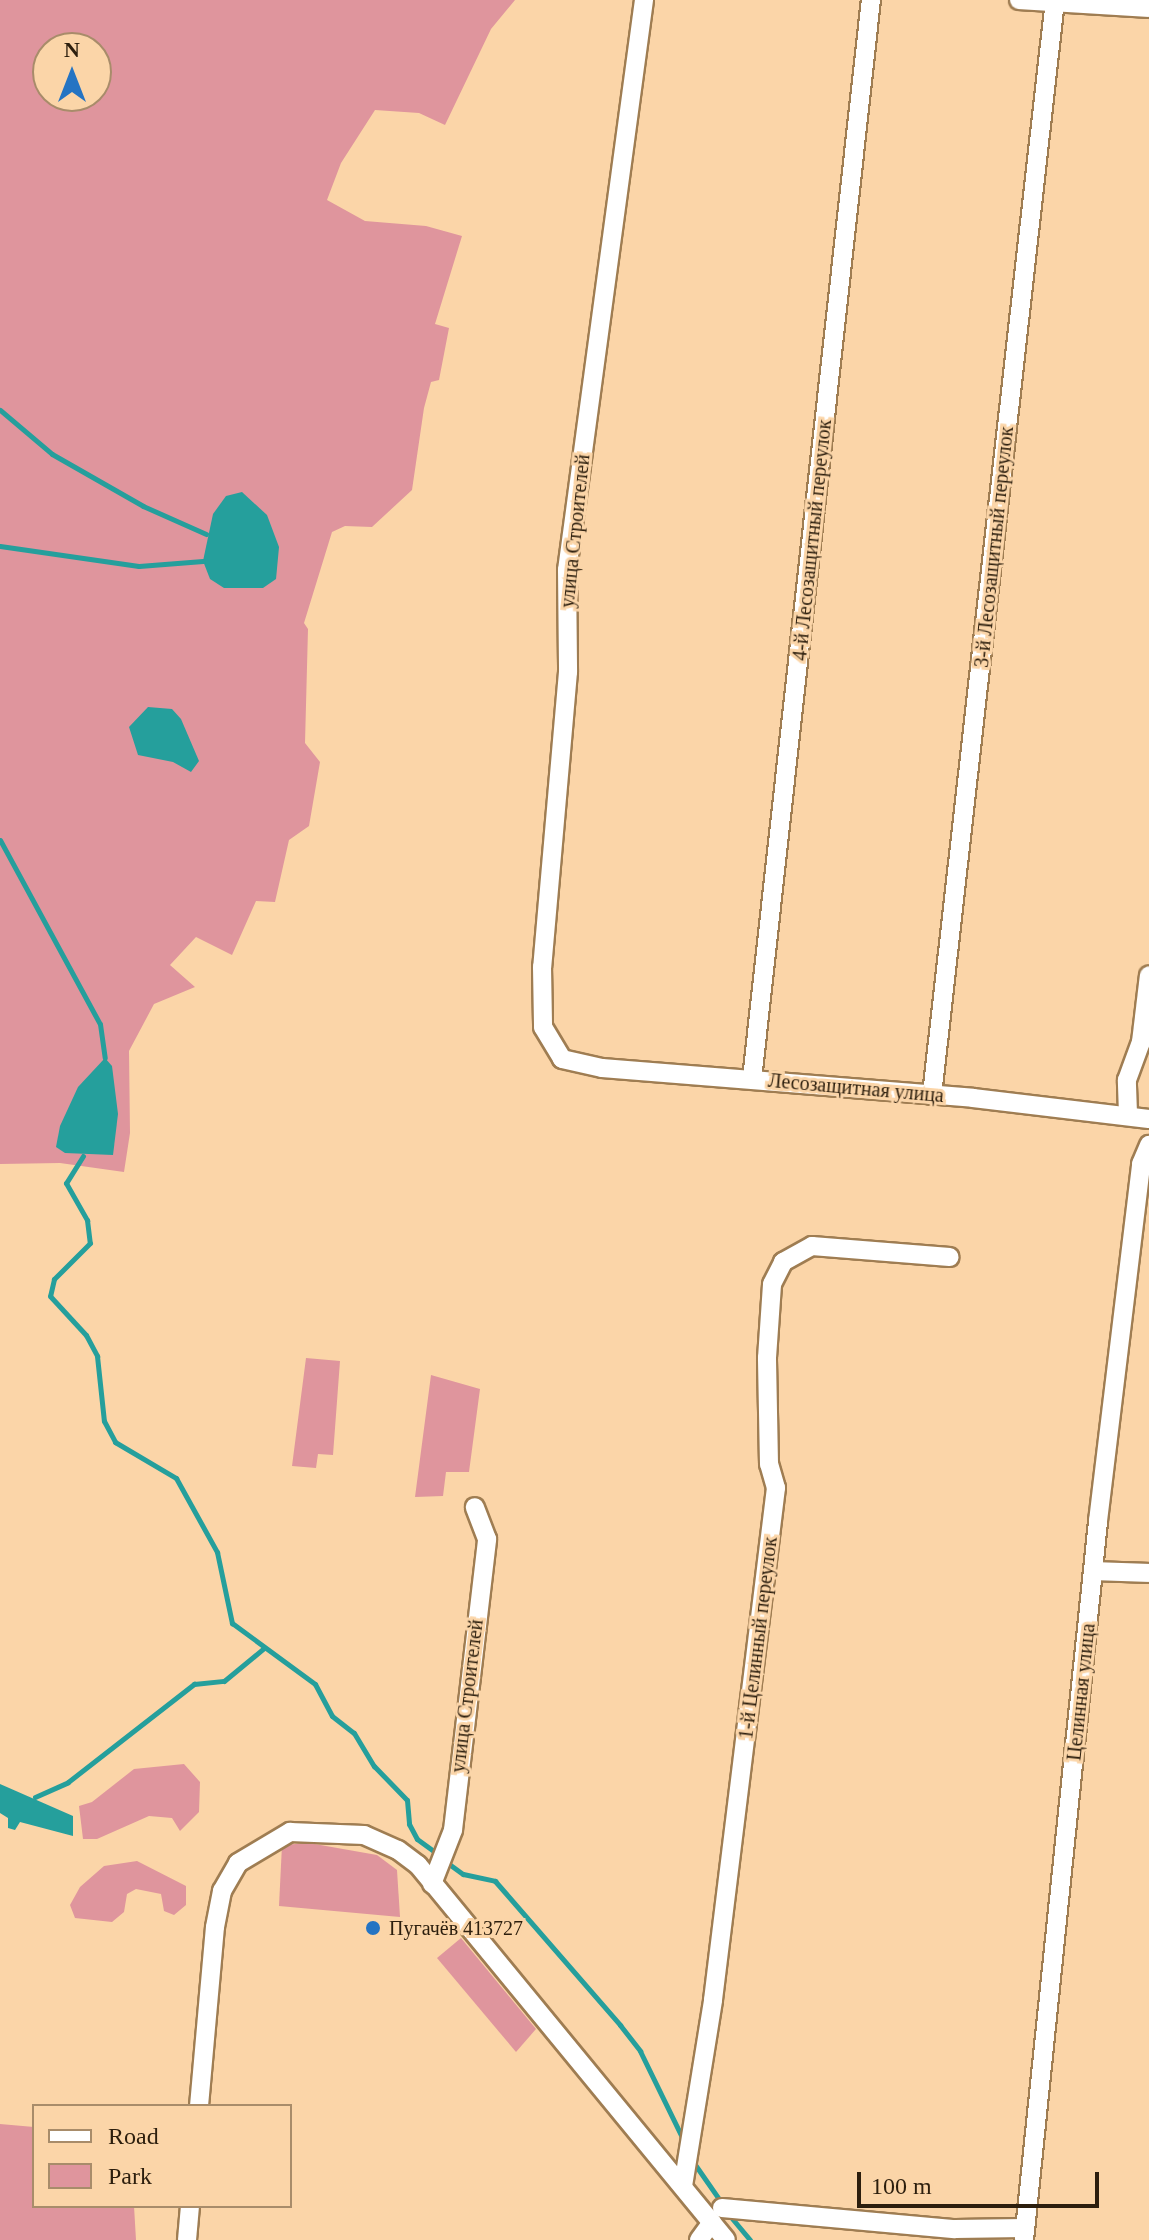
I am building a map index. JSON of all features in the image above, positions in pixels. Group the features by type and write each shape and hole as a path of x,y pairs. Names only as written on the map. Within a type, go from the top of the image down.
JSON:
{"street":[{"name":"улица Строителей","path":"562,1059 543,1027 541,998 568,672 567,570 644,0"},
{"name":"4-й Лесозащитный переулок","path":"752,1079 871,0"},
{"path":"1019,0 1149,8"},
{"name":"3-й Лесозащитный переулок","path":"932,1095 1055,1"},
{"path":"1128,1114 1127,1080 1141,1042 1149,975"},
{"name":"Лесозащитная улица","path":"562,1059 602,1068 932,1095 1128,1114 1149,1119"},
{"name":"Целинная улица","path":"1024,2234 1094,1571 1141,1164 1149,1145"},
{"name":"1-й Целинный переулок","path":"683,2186 713,2000 776,1488 769,1464 767,1358 772,1284 783,1262 812,1246 950,1257"},
{"name":"улица Строителей","path":"432,1884 453,1830 487,1539 475,1507"},
{"path":"1094,1571 1149,1573"},
{"path":"199,2104 215,1927 222,1891 238,1863 290,1832 364,1835 398,1850 432,1884 683,2186 717,2215 726,2240"},
{"path":"187,2240 190,2208"},
{"path":"717,2215 926,2232 1024,2234"},
{"path":"699,2240 717,2215"}],"green space":[{"path":"0,0 515,0 491,29 445,125 419,113 375,110 341,163 327,200 365,221 426,226 462,236 435,324 449,328 439,380 431,382 424,408 412,490 372,527 345,526 332,532 304,623 308,629 305,743 320,762 309,826 289,840 275,902 256,901 232,955 196,937 170,965 195,987 154,1004 129,1051 130,1133 124,1172 60,1163 0,1164"},
{"path":"306,1358 340,1361 333,1455 318,1454 316,1468 292,1466"},
{"path":"431,1375 480,1389 469,1472 446,1472 443,1496 415,1497"},
{"path":"184,1764 200,1782 199,1812 180,1831 172,1818 149,1816 97,1839 83,1839 79,1806 92,1802 134,1769"},
{"path":"309,1843 377,1855 397,1870 400,1917 279,1906 282,1845"},
{"path":"137,1861 186,1886 186,1905 174,1915 164,1911 161,1894 136,1889 127,1894 124,1912 112,1922 75,1918 70,1905 80,1887 104,1866"},
{"path":"461,1938 536,2029 516,2052 437,1958"},
{"path":"0,2124 32,2127 32,2208 134,2208 136,2240 0,2240"}],"water":[{"path":"242,492 267,515 279,547 276,579 263,588 224,588 210,579 203,561 213,514 226,496"},
{"path":"148,707 172,709 181,719 199,761 191,772 173,762 138,755 129,727"},
{"path":"105,1058 112,1066 118,1114 113,1155 65,1153 56,1147 60,1126 78,1087"},
{"path":"0,1784 73,1816 73,1836 20,1822 15,1830 8,1828 8,1818 0,1813"}],"waterway":[{"path":"0,410 52,454 143,506 206,534"},
{"path":"0,546 139,566 203,561"},
{"path":"0,840 100,1024 105,1058"},
{"path":"83,1156 66,1183 87,1220 90,1243 54,1279 50,1296 86,1335 97,1356 104,1421 115,1442 176,1478 217,1552 232,1623 315,1684 332,1716 354,1733 374,1766 407,1800 409,1824 417,1839 438,1854"},
{"path":"35,1797 68,1782 194,1684 224,1681 264,1648"},
{"path":"449,1864 463,1874 495,1881 620,2025 640,2051 683,2139"},
{"path":"696,2166 719,2199"},
{"path":"730,2216 750,2240"}],"place":[{"name":"Пугачёв 413727","path":"373,1928"}]}
